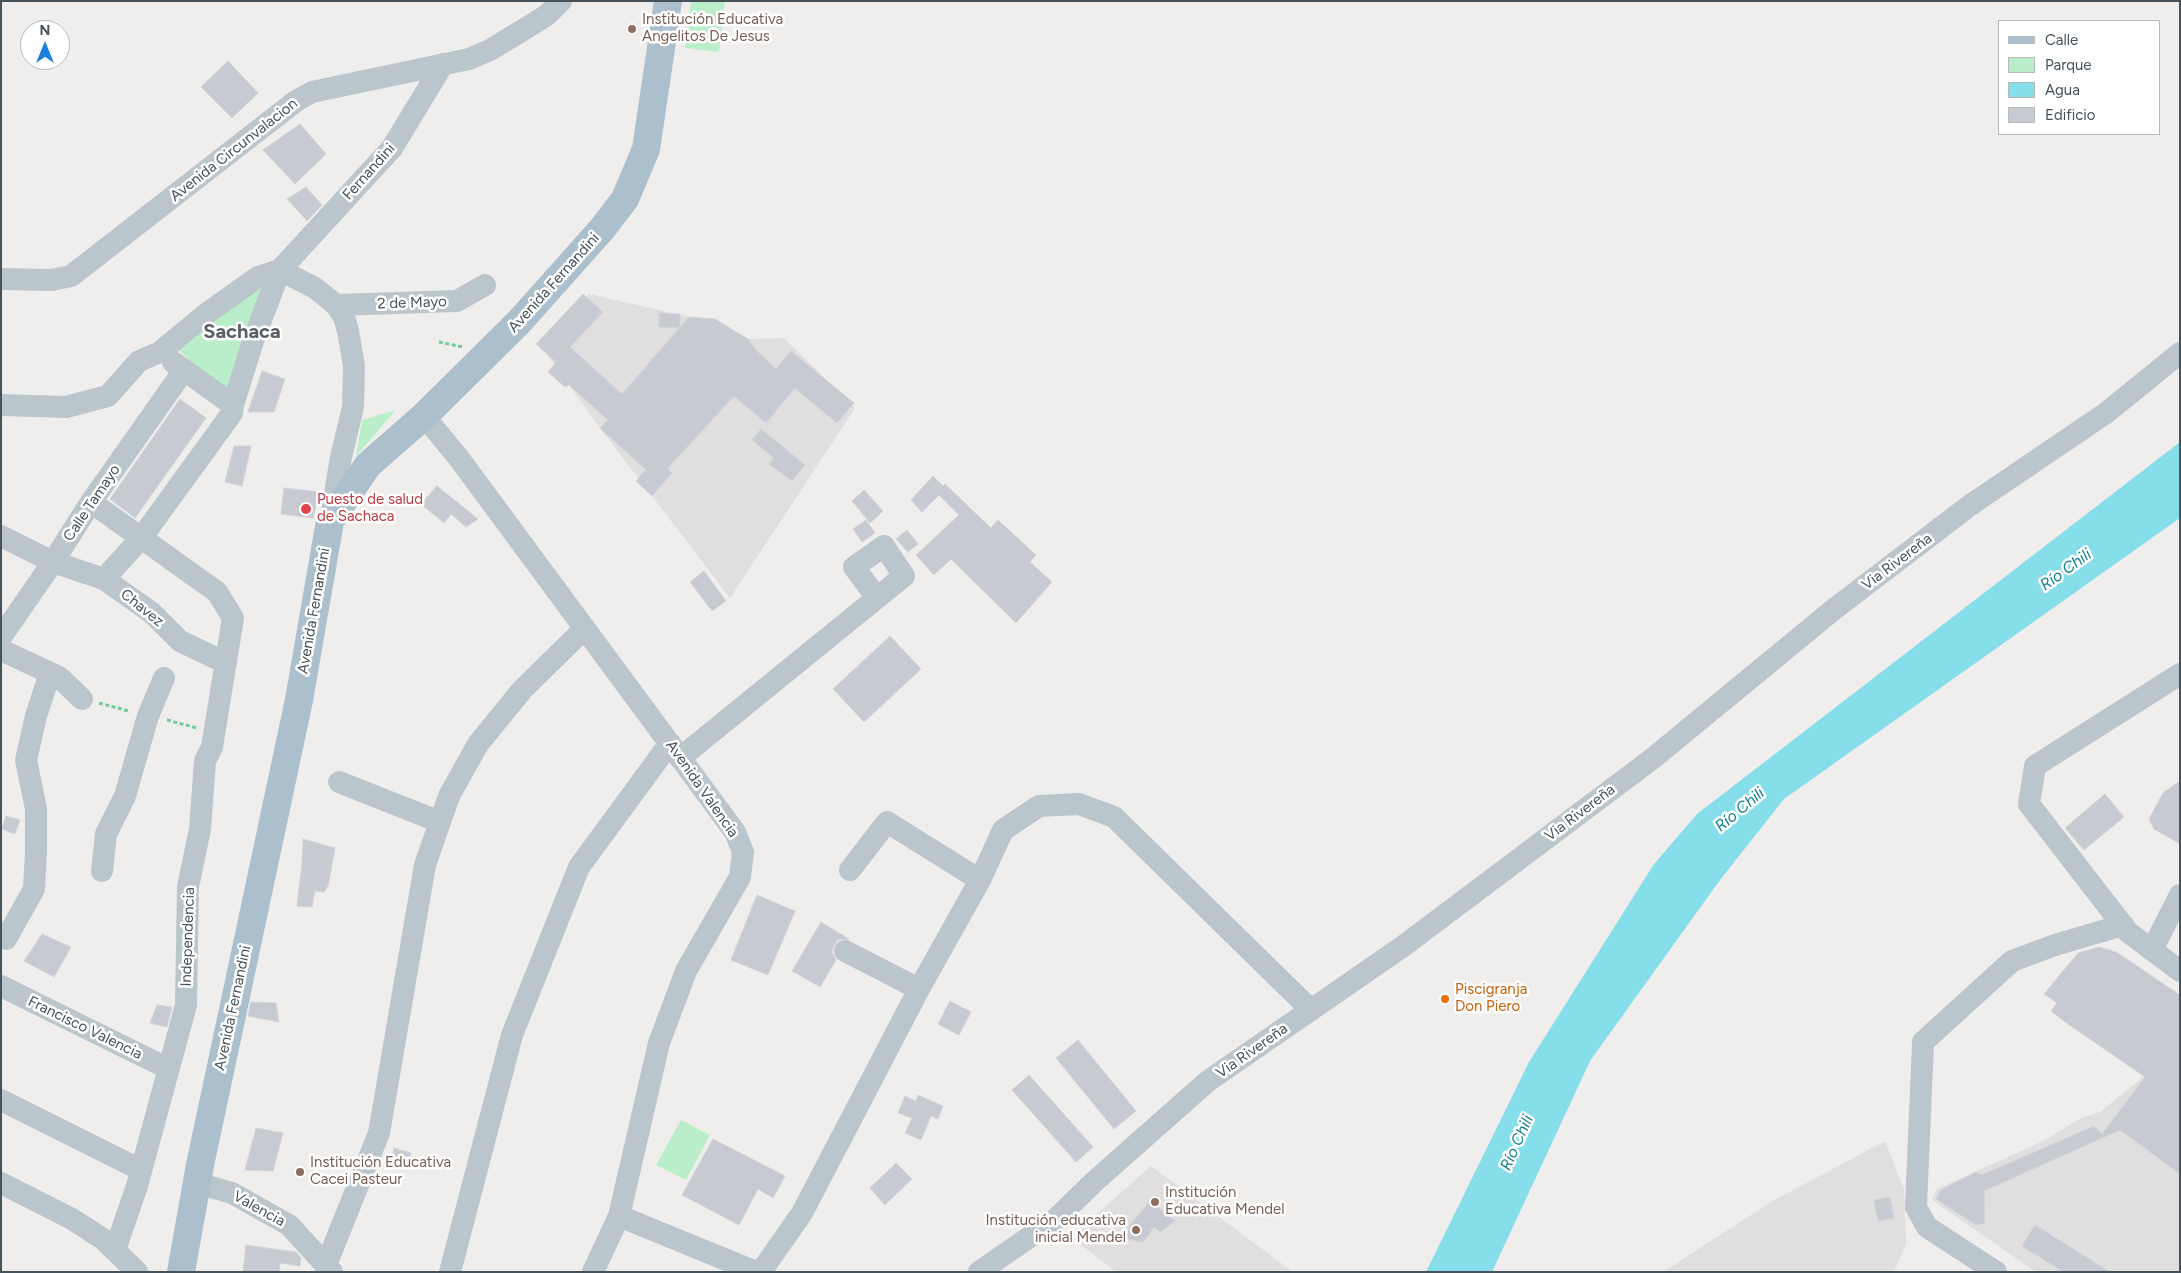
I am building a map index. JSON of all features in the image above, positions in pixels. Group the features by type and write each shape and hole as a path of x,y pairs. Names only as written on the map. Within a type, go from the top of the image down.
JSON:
{"main road":[{"name":"Avenida Fernandini","path":"181,1272 197,1183 298,700 330,521 368,465 424,416 519,322 602,229 625,199 646,149 668,1"}],"street":[{"name":"Avenida Circunvalacion","path":"1,279 52,280 71,276 296,101 312,92 469,59 490,50 547,15 561,1"},
{"name":"Fernandini","path":"280,270 392,148 443,64"},
{"path":"104,579 142,537 232,413 253,341 280,270"},
{"path":"1,405 66,408 108,396 139,361 160,352 206,314 258,277 280,270 315,288 336,305 344,317 354,366 352,407 330,521"},
{"name":"2 de Mayo","path":"336,305 457,301 484,285"},
{"path":"160,352 233,406"},
{"name":"Via Rivereña","path":"979,1272 1057,1218 1095,1181 1208,1081 1402,947 1652,759 1833,610 1969,506 2106,413 2180,353"},
{"name":"Calle Tamayo","path":"1,637 53,562 91,502 184,370"},
{"name":"Avenida Valencia","path":"424,416 458,457 735,832 743,852 740,877 686,971 659,1043 619,1216 593,1272"},
{"path":"91,502 142,537"},
{"name":"Chavez","path":"1,536 53,562 104,579 152,613 180,641 226,663"},
{"name":"Independencia","path":"115,1250 141,1170 186,1006 188,887 200,829 205,761 212,747 233,618 217,592 142,537"},
{"path":"450,1272 512,1035 579,867 675,750 877,598"},
{"path":"329,1268 379,1132 425,865 449,796 478,744 522,690 584,630"},
{"path":"1,650 58,677 82,699"},
{"path":"6,939 34,889 36,809 26,760 36,716 50,673"},
{"path":"2180,674 2035,766 2029,804 2128,932 2180,971"},
{"path":"102,871 106,834 125,796 148,716 164,678"},
{"path":"339,782 440,822"},
{"path":"619,1216 756,1272 765,1266 802,1212 919,989 980,880 1003,830 1039,806 1079,804 1114,817 1311,1010"},
{"path":"850,870 887,822 980,880"},
{"path":"2152,950 2180,895"},
{"path":"1996,1272 1927,1227 1916,1207 1923,1042 2012,961 2055,945 2123,925"},
{"path":"845,951 919,989"},
{"name":"Francisco Valencia","path":"1,986 169,1069"},
{"path":"1,1100 141,1170"},
{"path":"1,1183 72,1219 115,1250 137,1272"},
{"name":"Valencia","path":"197,1183 232,1193 289,1225 329,1268"}],"shaded area":[{"path":"589,294 690,317 715,319 748,339 784,338 855,408 730,598 600,428 541,346"},
{"path":"2143,1077 2180,1104 2180,1272 2036,1272 1932,1200 1937,1189 2045,1140 2081,1118 2100,1112"},
{"path":"1885,1141 1904,1189 1906,1244 1894,1272 1663,1272 1771,1202"},
{"name":"Institución Educativa Mendel","path":"1151,1166 1293,1272 1116,1272 1071,1237"}],"green space":[{"path":"691,1 725,1 719,52 685,48"},
{"path":"258,285 264,288 229,392 196,367 178,349"},
{"path":"396,410 356,456 362,420"},
{"path":"681,1120 710,1135 686,1180 656,1165"}],"water":[{"name":"Río Chili","path":"2180,442 2180,518 1784,799 1720,880 1590,1061 1492,1272 1426,1272 1529,1062 1654,864 1697,814"}],"building":[{"path":"228,61 258,93 232,118 201,87"},
{"path":"300,124 326,154 295,184 263,150"},
{"path":"306,187 322,205 307,221 287,199"},
{"path":"583,294 603,312 570,347 622,394 689,317 715,319 748,339 756,350 776,369 791,351 854,403 837,423 795,388 766,423 734,396 667,469 672,473 652,496 636,481 646,470 600,428 608,420 569,385 565,387 548,372 556,362 536,344"},
{"path":"659,313 680,314 680,328 659,327"},
{"path":"262,371 285,379 274,412 248,412"},
{"path":"180,399 206,418 135,518 110,499"},
{"path":"761,429 805,465 792,481 769,464 774,458 752,440"},
{"path":"234,446 251,446 242,486 225,482"},
{"path":"933,476 943,486 945,484 991,528 998,520 1036,555 1030,562 1052,582 1016,623 951,559 934,575 916,555 959,515 939,495 922,512 911,500"},
{"path":"437,486 478,519 466,527 451,514 444,523 421,504"},
{"path":"284,488 319,492 313,518 281,514"},
{"path":"864,490 883,511 870,523 852,501"},
{"path":"866,520 875,533 862,542 853,529"},
{"path":"907,530 918,544 908,552 896,539"},
{"path":"704,571 726,601 712,611 690,582"},
{"path":"890,636 921,669 864,722 833,689"},
{"path":"2180,781 2180,844 2154,829 2149,819 2163,793"},
{"path":"2105,794 2124,817 2084,850 2065,828"},
{"path":"6,816 20,820 15,834 2,829"},
{"path":"303,839 335,848 328,886 324,892 315,891 312,907 297,906"},
{"path":"757,895 795,911 768,975 731,960"},
{"path":"821,922 849,939 838,940 834,945 832,952 836,960 820,987 792,971"},
{"path":"42,934 71,947 54,977 24,961"},
{"path":"2099,947 2116,952 2180,995 2180,1174 2120,1130 1984,1191 1985,1223 1976,1225 1936,1199 1941,1190 1976,1172 1982,1175 2094,1126 2102,1134 2145,1077 2051,1011 2057,1003 2044,994 2078,953"},
{"path":"950,1001 971,1012 959,1035 938,1024"},
{"path":"251,1002 276,1003 279,1022 248,1016"},
{"path":"157,1005 172,1007 167,1027 150,1023"},
{"path":"1078,1040 1136,1111 1114,1129 1056,1058"},
{"path":"1029,1075 1093,1147 1076,1162 1012,1090"},
{"path":"918,1095 943,1106 938,1119 931,1116 921,1140 905,1133 912,1118 898,1113 905,1096 916,1101"},
{"path":"256,1128 283,1133 273,1171 245,1170"},
{"path":"713,1139 785,1176 773,1198 758,1189 739,1225 682,1195"},
{"path":"394,1148 411,1153 409,1165 391,1163"},
{"path":"896,1163 912,1179 885,1205 870,1188"},
{"path":"1890,1197 1894,1218 1878,1221 1874,1200"},
{"path":"1150,1201 1175,1221 1160,1232 1154,1227 1143,1242 1125,1239 1130,1225"},
{"path":"2035,1225 2110,1272 2064,1272 2022,1246"},
{"path":"246,1245 296,1252 301,1258 300,1266 280,1263 279,1272 243,1272"}],"place":[{"name":"Institución Educativa Angelitos De Jesus","path":"632,29"},
{"name":"Puesto de salud de Sachaca","path":"306,509"},
{"name":"Piscigranja Don Piero","path":"1445,999"},
{"name":"Institución Educativa Cacei Pasteur","path":"300,1172"},
{"name":"Institución Educativa Mendel","path":"1155,1202"},
{"name":"Institución educativa inicial Mendel","path":"1136,1230"}],"district":[{"name":"Sachaca","path":"242,332"}]}
